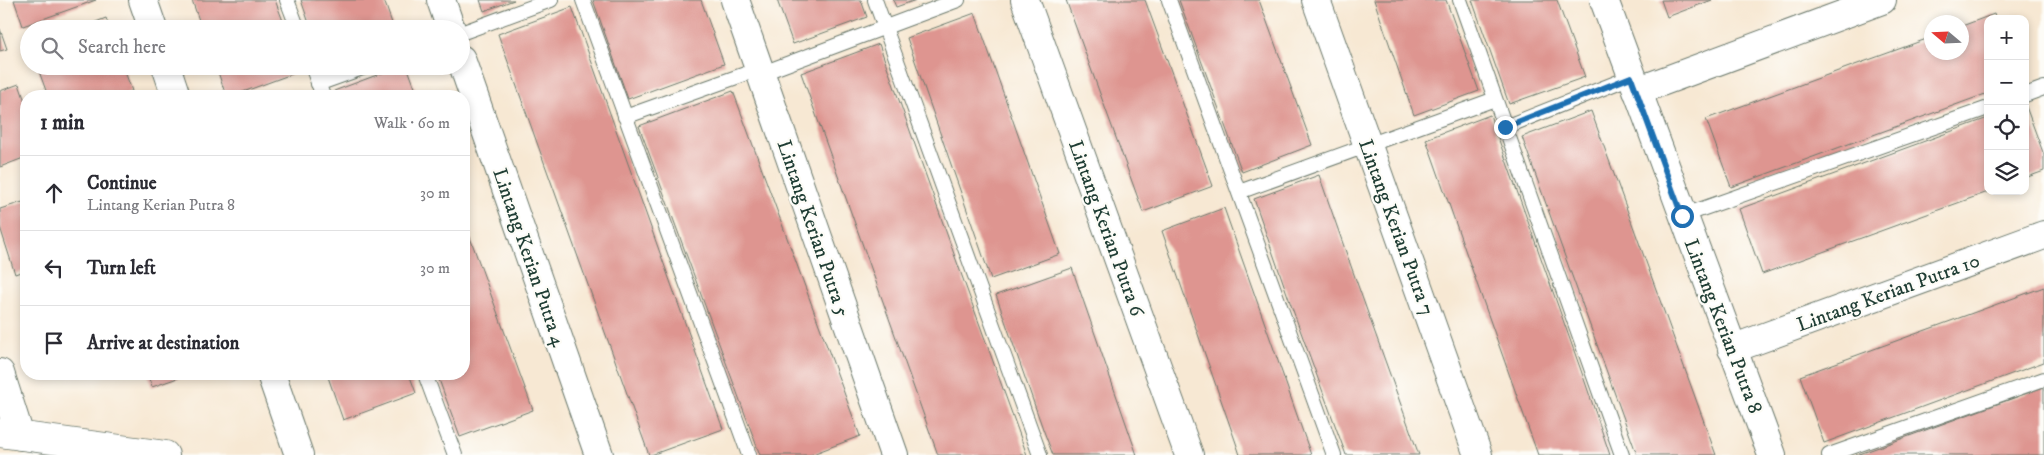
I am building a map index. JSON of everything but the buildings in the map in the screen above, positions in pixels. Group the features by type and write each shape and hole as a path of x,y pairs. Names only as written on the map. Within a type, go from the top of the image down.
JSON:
{"street":[{"path":"143,0 150,20"},
{"path":"441,0 448,20"},
{"name":"Lintang Kerian Putra 5","path":"735,0 894,455"},
{"name":"Lintang Kerian Putra 6","path":"1025,0 1189,455"},
{"name":"Lintang Kerian Putra 7","path":"1316,0 1478,455"},
{"name":"Lintang Kerian Putra 8","path":"1604,0 1682,216 1772,455"},
{"path":"1634,84 1882,0"},
{"path":"169,75 174,90"},
{"name":"Lintang Kerian Putra 4","path":"467,75 599,455"},
{"name":"Lintang Kerian Putra 10","path":"1732,349 2044,235"},
{"path":"0,373 10,434 165,455"},
{"path":"273,380 299,455"}],"lane":[{"path":"287,0 295,20"},
{"path":"470,30 551,0"},
{"path":"583,0 749,455"},
{"path":"875,0 1040,455"},
{"path":"625,117 760,72 958,0"},
{"path":"1169,0 1334,455"},
{"path":"1460,0 1622,455"},
{"path":"315,75 320,90 350,75"},
{"path":"1505,127 1634,84"},
{"path":"2029,93 2044,88"},
{"path":"1239,192 1495,99"},
{"path":"1682,216 1984,109"},
{"path":"1828,455 2044,379"},
{"path":"427,380 455,455"}],"route":[{"path":"1505,127 1631,77 1682,216"}]}
